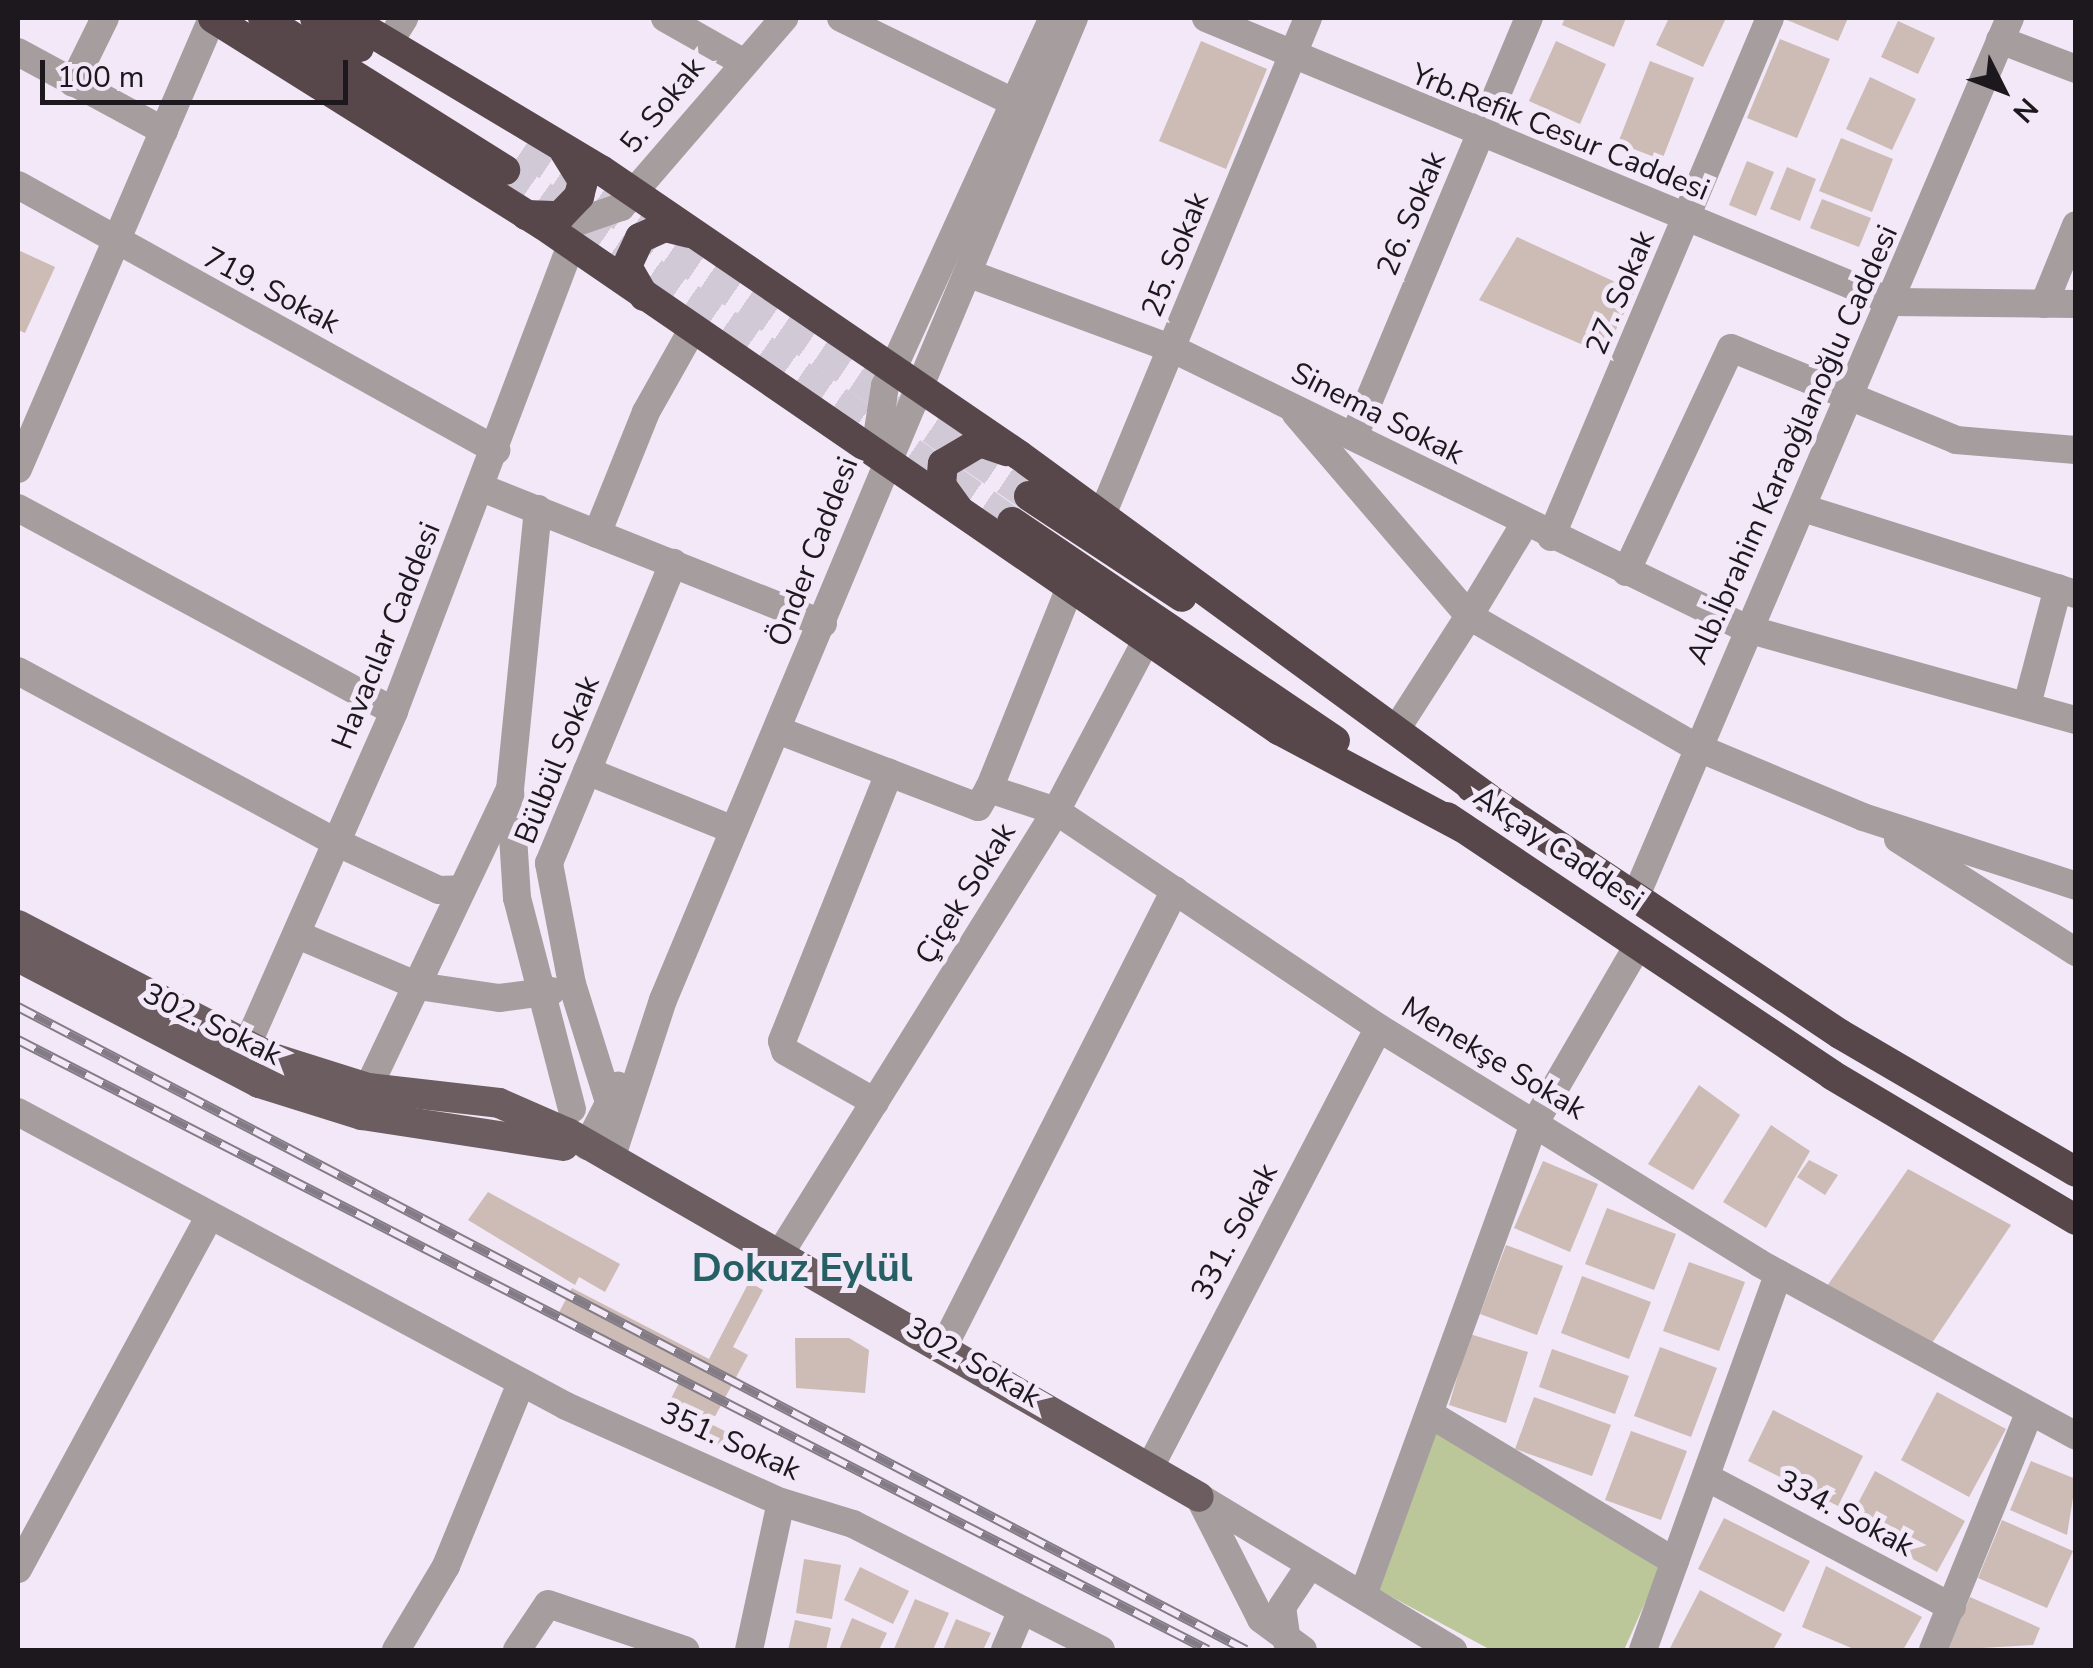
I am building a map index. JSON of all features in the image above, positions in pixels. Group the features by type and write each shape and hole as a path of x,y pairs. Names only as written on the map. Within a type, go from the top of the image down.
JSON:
{"highway":[{"path":"212,18 550,230 966,520 1278,730 1463,828"},
{"path":"263,18 514,159 315,18"},
{"path":"346,18 634,194 1018,455 1399,724 1488,798"},
{"path":"550,230 580,196 576,165 558,145"},
{"path":"644,296 627,266 640,238 665,227 692,234"},
{"path":"966,520 941,485 944,464 980,442 1018,455"},
{"name":"Akçay Caddesi","path":"2076,1172 1840,1034 1488,798 1020,509 1463,828 1638,945 2076,1220"}],"main road":[{"name":"302. Sokak","path":"18,926 246,1045 368,1088 499,1103 782,1252 1199,1497"},
{"name":"302. Sokak","path":"18,957 259,1083 362,1115 599,1153"}],"street":[{"path":"73,82 105,18"},
{"path":"18,468 212,18"},
{"path":"388,44 404,18"},
{"path":"665,18 742,61"},
{"name":"5. Sokak","path":"550,230 594,224 634,194 742,61 784,18"},
{"path":"840,18 1015,103"},
{"name":"Önder Caddesi","path":"599,1153 734,830 780,731 887,464 878,408 1052,18"},
{"path":"887,464 922,390 1074,18"},
{"name":"Yrb.Refik Cesur Caddesi","path":"1206,18 1479,138 1892,302"},
{"name":"25. Sokak","path":"1102,515 1308,18"},
{"name":"26. Sokak","path":"1354,436 1529,18"},
{"name":"27. Sokak","path":"1551,537 1688,221 1770,18"},
{"path":"2005,29 2076,69"},
{"name":"Alb.İbrahim Karaoğlanoğlu Caddesi","path":"1635,898 1696,747 1806,509 2005,29"},
{"path":"18,52 164,131"},
{"name":"719. Sokak","path":"18,185 114,243 496,450"},
{"path":"2044,304 2076,225"},
{"name":"Havacılar Caddesi","path":"246,1045 338,844 482,488 496,450 550,230"},
{"name":"Sinema Sokak","path":"970,274 1172,349 1551,537 1748,629 2076,720"},
{"path":"1892,302 2076,304"},
{"path":"597,534 646,412 692,330"},
{"path":"1626,572 1731,348 1850,402 1956,440 2076,450"},
{"path":"1290,408 1469,616 1696,747 1863,817 2076,886"},
{"path":"482,488 823,624"},
{"path":"18,508 394,711"},
{"path":"538,509 510,790 517,898 538,997 572,1109"},
{"path":"1806,509 2066,591 2026,705"},
{"path":"1399,724 1525,523"},
{"name":"Bülbül Sokak","path":"607,1106 572,984 549,863 673,564"},
{"name":"Çiçek Sokak","path":"782,1252 1056,811 989,788 1069,590"},
{"path":"1056,811 1146,641"},
{"path":"18,671 338,844 440,890 462,889"},
{"path":"780,731 978,807 989,788"},
{"path":"587,772 734,830"},
{"path":"875,1102 785,1051 782,1041 889,773"},
{"path":"368,1088 510,790"},
{"name":"Menekşe Sokak","path":"1056,811 1379,1028 1778,1274 2076,1436"},
{"path":"1863,817 2076,952"},
{"path":"944,1346 1174,890"},
{"path":"298,935 418,986 538,997 572,984"},
{"path":"1362,1595 1534,1124 1638,945"},
{"name":"Önder Caddesi","path":"599,1153 607,1106 663,1000"},
{"name":"331. Sokak","path":"1150,1467 1379,1028"},
{"path":"499,1103 572,1109 607,1106"},
{"name":"351. Sokak","path":"18,1112 334,1289 521,1383 781,1502 813,1512 1014,1629 1101,1650"},
{"path":"18,1568 208,1218"},
{"path":"1644,1650 1778,1274"},
{"path":"396,1650 446,1566 521,1383"},
{"path":"1933,1650 2030,1413"},
{"path":"1430,1414 1675,1562"},
{"name":"334. Sokak","path":"1708,1478 1952,1607"},
{"path":"1199,1497 1308,1568 1362,1595 1453,1650"},
{"path":"1199,1497 1236,1562 1261,1618 1295,1646"},
{"path":"749,1650 781,1502"},
{"path":"1236,1562 1266,1539"},
{"path":"1261,1618 1257,1584 1266,1539"},
{"path":"1295,1646 1282,1608 1308,1568"},
{"path":"517,1650 548,1604 684,1650"},
{"path":"1014,1629 1061,1650"}],"green space":[{"path":"1435,1430 1660,1569 1624,1650 1491,1650 1377,1589"}],"building":[{"path":"1565,18 1626,18 1614,47 1562,25"},
{"path":"1669,18 1726,18 1703,67 1656,45"},
{"path":"1782,18 1848,18 1838,41"},
{"path":"1898,21 1935,38 1918,74 1881,57"},
{"path":"1780,39 1830,59 1797,138 1747,118"},
{"path":"1201,41 1267,69 1226,169 1159,141"},
{"path":"1556,41 1606,64 1580,124 1529,101"},
{"path":"1650,61 1694,78 1662,160 1618,143"},
{"path":"1870,77 1916,99 1892,150 1846,129"},
{"path":"1841,138 1893,159 1872,212 1819,191"},
{"path":"1747,161 1774,172 1756,216 1729,205"},
{"path":"1787,167 1816,179 1800,221 1770,209"},
{"path":"1822,199 1871,218 1859,247 1810,228"},
{"path":"1517,237 1635,291 1604,354 1479,300"},
{"path":"18,250 55,267 25,333 18,330"},
{"path":"1699,1085 1740,1115 1693,1190 1648,1164"},
{"path":"1771,1125 1810,1151 1766,1228 1723,1202"},
{"path":"1809,1160 1838,1175 1825,1195 1797,1177"},
{"path":"1543,1161 1598,1184 1570,1252 1514,1228"},
{"path":"1908,1169 2011,1225 1928,1349 1825,1289"},
{"path":"488,1192 620,1264 605,1292 579,1277 575,1285 468,1220"},
{"path":"1607,1208 1676,1234 1654,1290 1585,1264"},
{"path":"1506,1245 1563,1266 1537,1335 1480,1314"},
{"path":"1689,1262 1745,1282 1719,1351 1663,1331"},
{"path":"1582,1276 1651,1302 1629,1359 1561,1333"},
{"path":"749,1282 763,1290 733,1347 748,1355 711,1424 746,1442 739,1456 662,1416 680,1381 556,1318 572,1288 709,1359"},
{"path":"1470,1334 1528,1352 1506,1423 1449,1405"},
{"path":"795,1338 849,1338 869,1350 865,1393 796,1388"},
{"path":"1660,1347 1717,1368 1691,1437 1634,1416"},
{"path":"1552,1349 1629,1376 1615,1414 1539,1387"},
{"path":"1937,1392 2006,1429 1969,1497 1901,1460"},
{"path":"1534,1397 1611,1425 1592,1476 1515,1449"},
{"path":"1773,1410 1863,1456 1838,1506 1748,1461"},
{"path":"1631,1431 1687,1451 1661,1520 1605,1500"},
{"path":"2031,1461 2076,1479 2067,1535 2010,1510"},
{"path":"1875,1471 1965,1521 1937,1572 1847,1524"},
{"path":"1724,1518 1810,1561 1784,1612 1698,1569"},
{"path":"2002,1520 2073,1551 2047,1608 1978,1578"},
{"path":"804,1559 841,1565 832,1619 796,1613"},
{"path":"1826,1566 1922,1617 1903,1650 1856,1650 1802,1627"},
{"path":"860,1567 909,1591 893,1624 844,1600"},
{"path":"1700,1590 1782,1634 1773,1650 1670,1648"},
{"path":"1970,1597 2040,1628 2033,1645 1947,1650"},
{"path":"915,1599 949,1613 933,1650 894,1649"},
{"path":"852,1618 887,1633 879,1650 839,1650"},
{"path":"956,1619 991,1633 983,1650 943,1650"},
{"path":"795,1620 831,1628 826,1650 788,1650"}],"tunnel":[{"path":"523,149 1029,496"},
{"path":"505,170 1012,522"}],"railway":[{"path":"18,1007 1246,1650"},
{"path":"18,1040 1208,1650"}],"district":[{"name":"Dokuz Eylül","path":"802,1268"}]}
